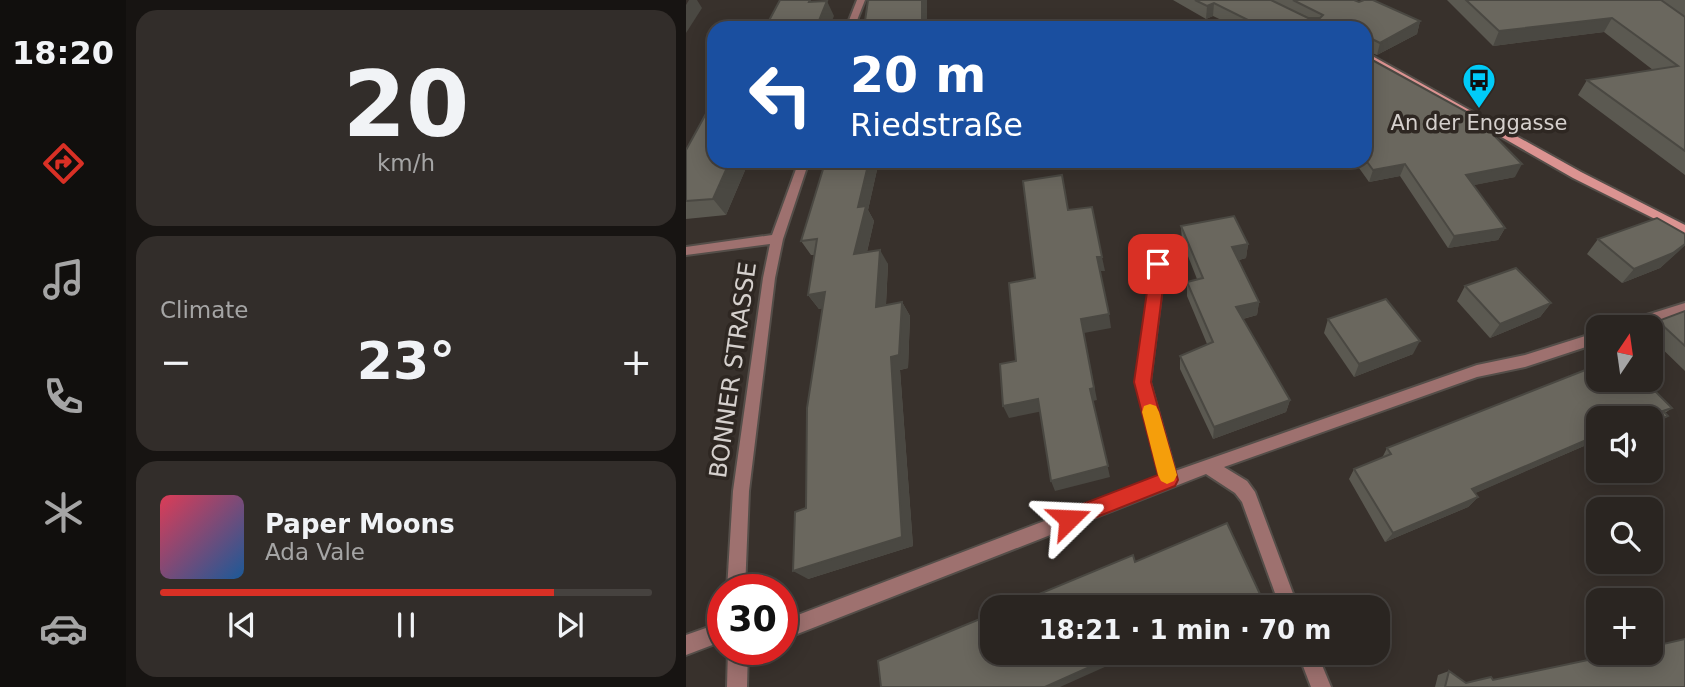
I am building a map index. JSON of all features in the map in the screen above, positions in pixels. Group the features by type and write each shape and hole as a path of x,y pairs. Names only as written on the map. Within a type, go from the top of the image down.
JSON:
{"street":[{"path":"853,21 861,0"},
{"path":"1372,59 1577,175 1685,230"},
{"name":"BONNER STRASSE","path":"737,574 741,491 769,278 778,239 802,168"},
{"path":"686,251 778,239"},
{"path":"1158,264 1143,382 1169,480"},
{"path":"1663,315 1685,308"},
{"path":"798,625 1207,466 1478,371 1525,361 1586,341"},
{"path":"1207,466 1241,487 1249,498 1285,595"},
{"path":"686,645 707,637"},
{"path":"737,687 738,665"},
{"path":"1312,665 1321,687"}],"building":[{"path":"780,0 827,1 819,21 769,21"},
{"path":"868,0 922,0 922,21 865,21"},
{"path":"1195,0 1271,0 1308,18 1320,18 1323,15 1293,0 1373,0 1420,21 1380,43 1372,39 1372,21 1250,21 1214,3 1207,6"},
{"path":"1466,0 1661,0 1685,17 1685,151 1587,80 1678,66 1612,18 1499,31"},
{"path":"1372,60 1476,117 1522,164 1466,175 1505,228 1454,236 1405,164 1373,170"},
{"path":"707,112 707,168 727,168 713,199 686,201 686,150"},
{"path":"823,168 867,168 858,207 866,206 854,254 880,250 876,307 902,302 899,355 891,357 902,537 793,571 795,512 806,508 807,408 825,292 808,295 817,239 801,241"},
{"path":"1062,175 1068,210 1092,207 1102,257 1097,257 1109,314 1081,319 1094,388 1090,389 1108,466 1051,481 1038,399 1003,406 1000,364 1016,361 1009,283 1035,278 1023,181"},
{"path":"1234,216 1248,244 1232,247 1259,302 1236,307 1290,400 1214,427 1180,356 1213,342 1187,282 1203,278 1181,226"},
{"path":"1657,218 1685,234 1685,244 1673,253 1634,269 1598,239"},
{"path":"1516,268 1551,303 1500,324 1465,286"},
{"path":"1386,299 1420,341 1359,364 1328,319"},
{"path":"1685,311 1685,346 1663,326 1663,319"},
{"path":"1586,370 1586,392 1656,392 1672,408 1663,411 1663,406 1586,406 1586,440 1472,489 1478,497 1393,533 1354,469 1391,454 1387,448"},
{"path":"1227,523 1260,594 1037,595 1133,555 1135,562"},
{"path":"980,619 980,665 1094,665 1045,687 881,687 878,661"},
{"path":"1685,639 1685,687 1445,687 1449,671 1466,683 1586,660 1586,665 1663,665 1663,644"}],"slow traffic":[{"path":"1150,412 1167,475"}],"place":[{"name":"An der Enggasse","path":"1479,110"}],"route":[{"path":"1069,519 1169,480 1143,382 1158,264"}]}
